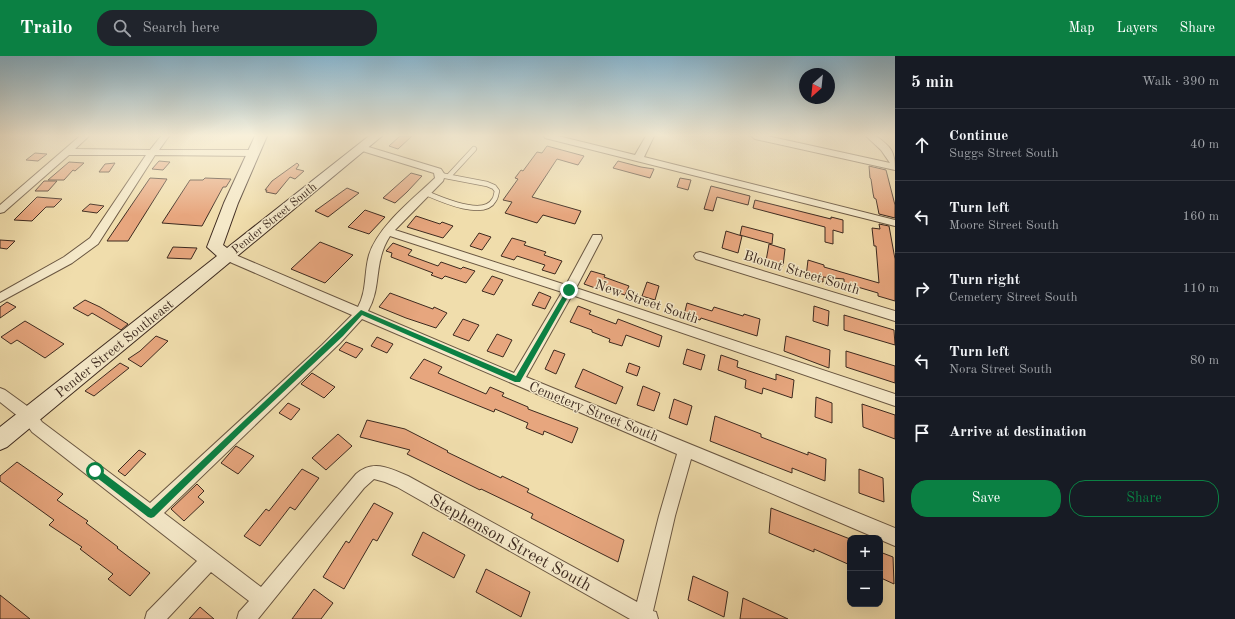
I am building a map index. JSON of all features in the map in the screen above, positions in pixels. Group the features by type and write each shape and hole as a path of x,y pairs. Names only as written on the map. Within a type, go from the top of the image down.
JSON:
{"street":[{"path":"0,209 55,162"},
{"path":"0,298 68,260 94,241 146,162"},
{"path":"227,256 215,247 228,210 249,162"},
{"name":"Pender Street South","path":"227,256 344,162"},
{"path":"151,514 243,425 341,334 361,312 368,301 370,294 375,255 379,245 388,232 444,175 438,171 409,162"},
{"path":"655,162 895,223"},
{"path":"874,162 895,167"},
{"name":"New Street South","path":"388,232 569,290 895,400"},
{"path":"517,380 597,238"},
{"name":"Cemetery Street South","path":"227,256 517,380 895,537"},
{"name":"Pender Street Southeast","path":"0,440 227,256"},
{"name":"Blount Street South","path":"700,256 895,316"},
{"path":"0,394 29,416 37,427 261,598 246,619"},
{"path":"645,618 667,516 686,450"},
{"name":"Stephenson Street South","path":"261,598 364,477 374,472 399,481 645,618"},
{"path":"154,619 210,560"}],"lane":[{"path":"444,175 459,162"},
{"path":"426,193 467,208 484,207 491,204 494,200 497,191 494,187 487,184 444,175"}],"building":[{"path":"69,162 84,163 75,171 73,170 64,180 48,180"},
{"path":"158,162 170,162 163,170 152,169"},
{"path":"529,162 555,162 532,197 581,211 575,224 543,215 537,223 505,213 512,202 503,200 518,179 515,178 521,170 523,171"},
{"path":"568,162 580,162 578,165"},
{"path":"617,162 623,162 654,169 650,178 613,168"},
{"path":"115,163 109,172 99,172 105,164"},
{"path":"297,163 299,165 296,169 304,171 295,179 290,177 276,194 266,192 267,190 265,190 272,181"},
{"path":"869,166 886,170 895,205 895,218 879,214 876,199 874,198"},
{"path":"411,173 422,176 395,203 383,198"},
{"path":"150,178 167,179 128,241 107,241"},
{"path":"205,178 231,179 226,187 223,187 202,226 162,223 190,180 203,180"},
{"path":"680,178 691,180 688,190 677,187"},
{"path":"44,181 57,181 48,191 35,191"},
{"path":"711,186 750,196 748,205 717,197 713,211 704,209"},
{"path":"347,188 359,193 328,217 315,211"},
{"path":"37,197 62,199 54,207 46,207 32,221 14,220"},
{"path":"755,200 831,219 831,217 843,220 843,233 833,230 833,244 825,242 825,227 753,208"},
{"path":"90,204 104,206 97,213 82,211"},
{"path":"365,210 385,217 369,234 348,227"},
{"path":"416,216 440,224 442,222 453,226 443,238 407,227"},
{"path":"879,224 889,226 895,259 895,301 878,296 878,293 844,283 844,279 823,277 823,282 806,277 808,260 824,265 824,267 879,283 876,246 874,246 872,228 880,229"},
{"path":"742,226 773,234 772,244 740,235"},
{"path":"726,231 742,236 738,253 722,248"},
{"path":"479,233 491,237 482,250 470,246"},
{"path":"512,238 526,242 524,245 546,252 544,255 562,261 555,274 542,270 545,265 517,256 514,260 501,256"},
{"path":"0,240 15,241 7,249 0,248"},
{"path":"320,242 353,255 325,283 291,269"},
{"path":"393,243 412,250 408,255 438,266 441,262 461,269 463,267 475,271 466,283 445,276 442,279 431,275 433,273 391,257 392,253 386,251"},
{"path":"769,244 785,249 783,266 766,261"},
{"path":"173,247 197,248 191,259 167,258"},
{"path":"591,271 605,275 604,277 629,286 625,295 599,287 598,289 584,284"},
{"path":"492,276 503,280 494,295 482,291"},
{"path":"647,282 659,286 655,300 642,296"},
{"path":"539,292 551,297 545,309 532,305"},
{"path":"390,293 433,309 434,307 447,313 436,328 406,318 379,307"},
{"path":"85,300 128,324 121,330 92,313 88,316 73,308"},
{"path":"7,302 16,307 0,318 0,307"},
{"path":"687,303 712,311 714,307 743,316 744,314 760,319 757,336 701,318 700,320 684,315"},
{"path":"578,306 591,311 589,314 616,324 618,319 662,336 659,347 626,335 622,346 609,342 610,339 592,332 592,330 570,322"},
{"path":"814,306 829,311 828,326 813,321"},
{"path":"844,315 894,330 895,345 844,330"},
{"path":"463,319 479,325 469,341 453,335"},
{"path":"25,321 64,344 45,358 17,340 11,344 1,337"},
{"path":"497,334 512,340 503,357 487,351"},
{"path":"156,336 168,341 141,367 128,359 140,351"},
{"path":"786,336 830,350 829,368 784,351"},
{"path":"377,337 393,344 387,353 371,346"},
{"path":"346,342 363,349 356,358 339,350"},
{"path":"687,349 705,355 701,370 683,364"},
{"path":"554,350 565,354 556,374 545,369"},
{"path":"846,351 895,366 895,383 846,367"},
{"path":"721,355 738,361 737,367 776,380 776,374 794,380 792,398 763,388 762,394 745,388 746,380 718,370"},
{"path":"424,359 442,367 438,373 486,394 490,387 504,393 502,396 528,407 528,409 578,428 572,443 544,431 543,435 526,428 528,423 495,409 494,412 410,378"},
{"path":"120,363 129,368 94,396 85,391"},
{"path":"629,363 640,367 637,376 626,372"},
{"path":"583,369 623,387 616,404 575,387"},
{"path":"312,373 335,387 324,398 301,384"},
{"path":"643,386 660,393 654,411 637,405"},
{"path":"816,397 832,403 832,423 815,417"},
{"path":"674,399 692,406 687,425 669,418"},
{"path":"288,403 300,409 291,420 279,413"},
{"path":"862,404 895,415 895,439 863,427"},
{"path":"715,416 761,434 761,437 808,455 808,452 826,459 825,481 792,468 792,473 710,441"},
{"path":"367,420 405,429 448,451 447,452 501,478 502,476 529,489 527,492 624,540 618,562 531,518 533,514 407,454 410,450 360,437"},
{"path":"338,434 352,446 326,470 312,458"},
{"path":"236,446 254,456 238,474 221,463"},
{"path":"139,450 146,454 125,476 118,471"},
{"path":"17,462 63,494 57,500 88,521 86,523 150,573 130,596 108,579 113,574 80,549 82,547 49,525 54,520 0,481 0,476"},
{"path":"302,469 319,478 295,510 290,507 260,546 244,536 266,509 269,511"},
{"path":"859,469 883,478 884,502 859,493"},
{"path":"197,484 204,491 198,497 204,502 184,521 171,509"},
{"path":"374,503 393,513 377,541 373,539 344,589 323,577 346,541 349,543"},
{"path":"771,508 847,538 847,564 814,549 814,552 769,533"},
{"path":"423,532 465,555 454,578 412,555"},
{"path":"883,553 893,557 894,584 883,579"},
{"path":"486,569 530,592 521,617 476,592"},
{"path":"693,576 728,592 724,617 688,600"},
{"path":"314,589 333,603 321,619 292,619"},
{"path":"0,595 30,619 0,619"},
{"path":"743,598 788,619 740,619"},
{"path":"200,607 214,619 189,619"}],"route":[{"path":"95,471 151,514 243,425 341,334 361,312 517,380 569,290"}]}
